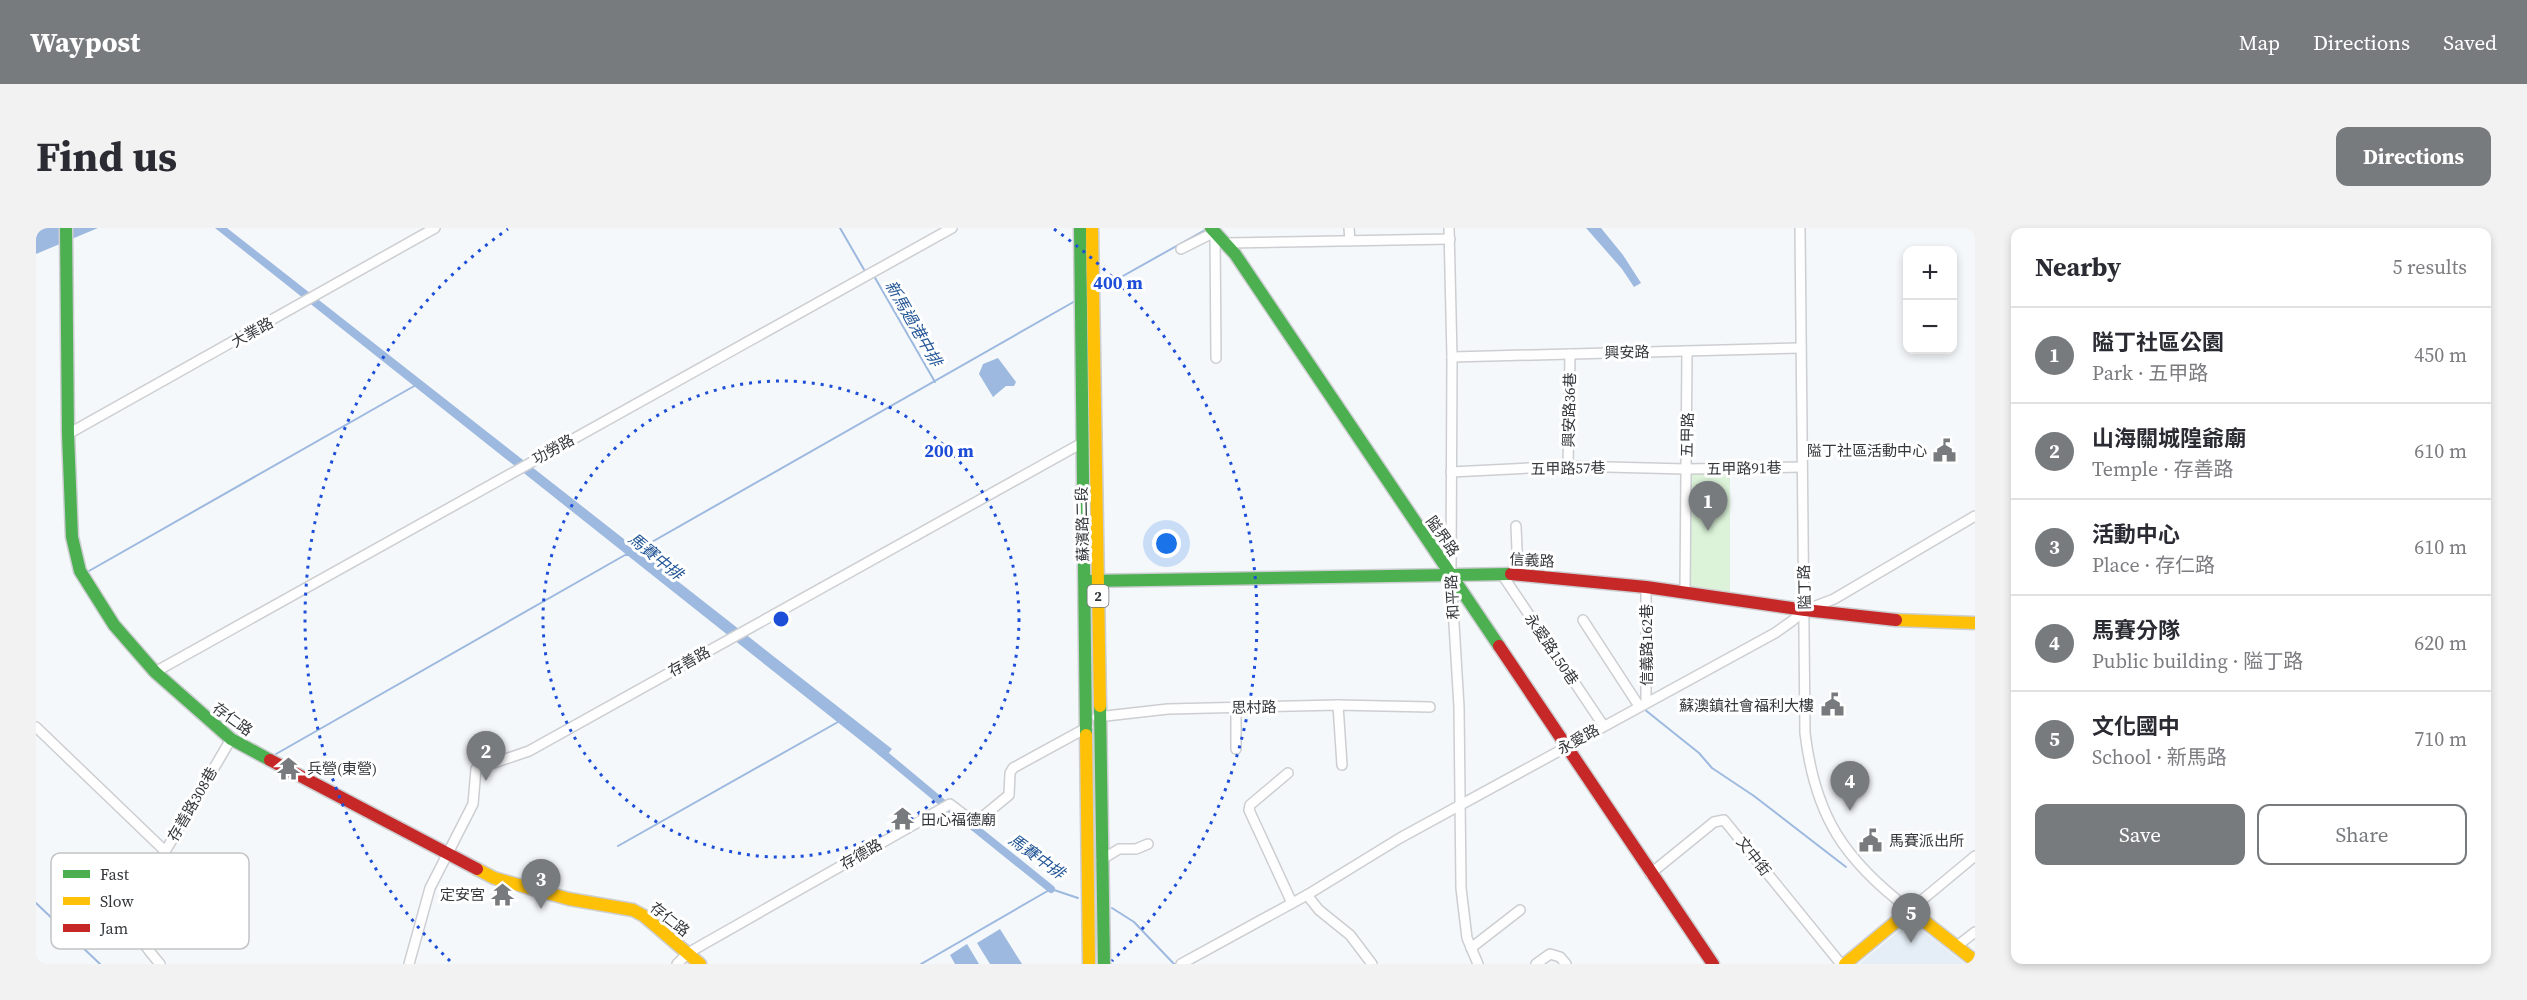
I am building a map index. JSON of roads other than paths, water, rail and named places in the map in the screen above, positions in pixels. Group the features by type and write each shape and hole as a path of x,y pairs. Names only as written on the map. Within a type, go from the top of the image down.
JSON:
{"street":[{"name":"存仁路","path":"66,228 68,434 72,537 80,571 114,625 155,672 231,738 494,878 568,899 633,910 651,919 700,964"},
{"name":"大業路","path":"68,434 435,228"},
{"name":"功勞路","path":"155,672 951,228"},
{"name":"蘇濱路二段","path":"1080,228 1089,964"},
{"name":"蘇濱路二段","path":"1092,228 1098,716 1104,964"},
{"path":"1349,228 1350,240"},
{"name":"和平路","path":"1449,228 1452,357 1451,574 1459,707 1461,888 1463,916 1471,948 1478,964"},
{"name":"隘丁路","path":"1800,228 1805,733 1809,763 1827,818 1853,859 1886,892 1910,910"},
{"path":"1181,249 1214,229"},
{"path":"1214,229 1216,358"},
{"name":"隘界路","path":"1214,229 1227,243 1650,874 1713,964"},
{"path":"1227,243 1450,239"},
{"name":"興安路","path":"1452,357 1801,348"},
{"name":"五甲路","path":"1685,592 1687,351"},
{"name":"興安路36巷","path":"1568,466 1570,354"},
{"name":"存善路","path":"409,964 430,888 473,804 476,769 529,751 1082,443"},
{"name":"五甲路57巷","path":"1451,472 1568,466 1686,469"},
{"name":"五甲路91巷","path":"1686,469 1802,467"},
{"name":"永愛路","path":"1180,964 1306,895 1400,838 1774,633 1805,610 1834,599 1975,516"},
{"path":"1516,526 1518,574"},
{"name":"信義路","path":"1084,581 1501,573 1646,587 1805,610 1917,622 1975,623"},
{"name":"永愛路150巷","path":"1501,573 1604,725"},
{"name":"信義路162巷","path":"1642,704 1646,587"},
{"path":"1583,620 1642,704"},
{"path":"1338,705 1342,765"},
{"name":"思村路","path":"1098,716 1168,709 1338,705 1430,707"},
{"path":"1236,708 1236,749"},
{"path":"1085,730 1098,716"},
{"path":"36,727 165,851"},
{"name":"存德路","path":"677,964 688,952 950,804 975,823 1009,795 1010,773 1013,768 1085,730"},
{"name":"存善路308巷","path":"165,851 231,738"},
{"path":"1288,773 1250,806 1249,810 1292,903"},
{"name":"文中街","path":"1650,874 1714,822 1724,820 1843,964"},
{"path":"1101,860 1119,849 1136,849 1148,844"},
{"path":"1843,964 1975,856"},
{"path":"1306,895 1319,910 1350,935 1372,964"},
{"path":"1471,948 1520,910"},
{"path":"1910,910 1975,960"},
{"path":"1957,946 1975,932"},
{"name":"存善路308巷","path":"148,949 160,964"},
{"path":"1540,961 1555,954 1566,964"}],"water":[{"path":"36,228 98,228 36,254"},
{"path":"215,228 227,228 892,749 884,759"},
{"path":"1586,228 1601,228 1623,255 1641,283 1634,287 1622,269"},
{"path":"998,358 1016,382 1014,386 1006,386 993,397 979,374 983,364"},
{"path":"1000,929 1022,964 990,964 977,943"},
{"path":"967,944 979,964 955,964 950,955"}],"waterway":[{"name":"新馬過港中排","path":"840,228 866,273"},
{"path":"1098,290 1205,230"},
{"name":"新馬過港中排","path":"874,276 935,382"},
{"path":"636,551 1077,300"},
{"path":"89,571 416,385"},
{"path":"276,754 628,555"},
{"path":"1644,709 1699,753 1712,768 1754,796 1846,867"},
{"path":"618,846 838,722"},
{"name":"馬賽中排","path":"879,750 950,809"},
{"name":"馬賽中排","path":"965,820 1051,889"},
{"path":"921,964 1051,889 1078,898"},
{"path":"36,903 51,917"},
{"path":"1112,908 1134,922 1174,964"},
{"path":"84,949 100,964"}],"place":[{"name":"隘丁社區活動中心","path":"1945,450"},
{"name":"隘丁社區公園","path":"1708,531"},
{"name":"蘇澳鎮社會福利大樓","path":"1832,705"},
{"name":"兵營(東營)","path":"289,768"},
{"name":"山海關城隍爺廟","path":"486,781"},
{"name":"馬賽分隊","path":"1850,811"},
{"name":"田心福德廟","path":"903,819"},
{"name":"馬賽派出所","path":"1871,840"},
{"name":"定安宮","path":"503,894"},
{"name":"活動中心","path":"541,909"},
{"name":"文化國中","path":"1911,943"}]}
